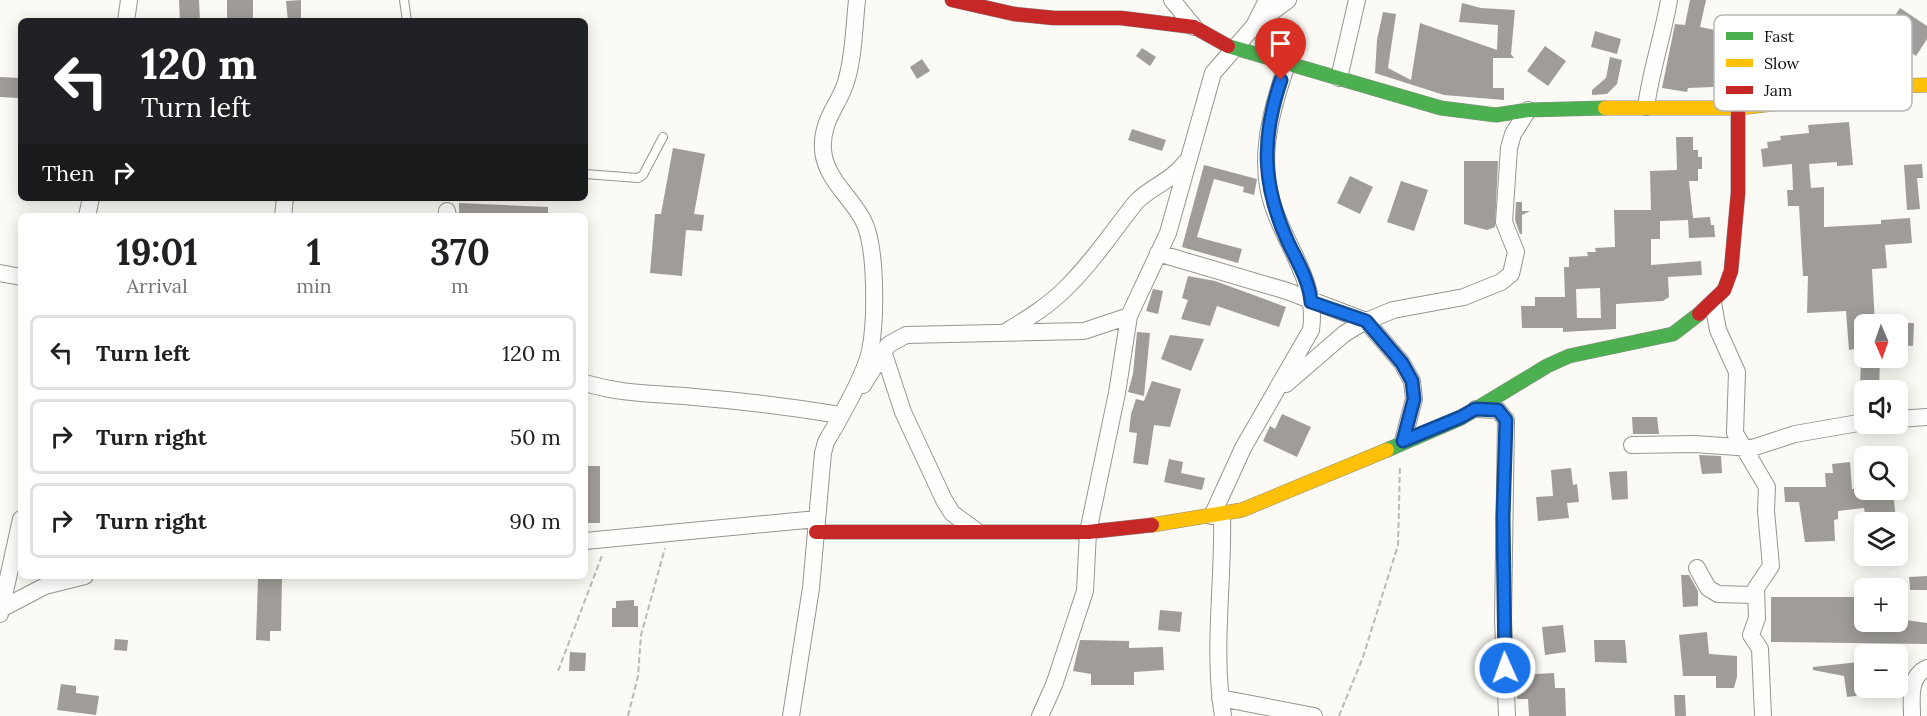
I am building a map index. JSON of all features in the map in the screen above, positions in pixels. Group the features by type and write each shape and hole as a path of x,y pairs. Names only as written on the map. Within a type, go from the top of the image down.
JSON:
{"street":[{"path":"126,18 129,0"},
{"path":"791,716 811,588 826,442 870,351 873,304 872,243 863,219 830,172 822,141 831,108 845,84 857,0"},
{"path":"952,0 1014,14 1054,18 1121,18 1194,27 1234,49 1379,87 1441,108 1496,115 1528,110 1714,108"},
{"path":"1172,0 1194,27"},
{"path":"1254,26 1267,0"},
{"path":"1040,716 1054,685 1083,599 1088,532 1118,393 1129,316 1168,233 1213,73 1254,26 1288,0"},
{"path":"1339,78 1357,0"},
{"path":"1646,107 1650,74 1666,22 1669,0"},
{"path":"1223,716 1216,626 1221,602 1217,515 1243,448 1270,399 1306,342 1313,317 1308,286 1287,240 1268,187 1270,121 1287,64"},
{"path":"1912,85 1927,85"},
{"path":"1270,399 1344,334 1366,321 1402,308 1464,297 1501,282 1511,274 1516,252 1504,222 1509,155 1513,134 1528,110"},
{"path":"588,541 816,525 1088,532 1217,515 1293,491 1461,417 1547,366 1569,356 1673,334 1713,303 1724,290 1731,271 1738,193 1738,111"},
{"path":"1003,334 1036,313 1064,291 1090,264 1136,202 1144,194 1174,177 1192,154"},
{"path":"1158,253 1235,275 1366,321 1402,363 1412,381 1414,399 1403,441"},
{"path":"0,273 18,277"},
{"path":"1713,303 1718,330 1737,372 1735,433 1767,487 1766,516 1772,557 1771,569 1756,588 1754,595 1757,618 1751,635 1760,649 1762,716"},
{"path":"841,414 888,345 896,340 918,333 1003,334 1084,331 1129,316"},
{"path":"884,354 903,412 944,500 952,513 975,530"},
{"path":"588,384 640,395 790,406 841,414"},
{"path":"1475,409 1498,410 1506,420 1503,619 1507,716"},
{"path":"1908,418 1927,417"},
{"path":"1632,445 1694,444 1744,448 1762,446 1795,434 1854,425"},
{"path":"1,611 18,533"},
{"path":"1697,568 1708,588 1718,594 1754,595"},
{"path":"1,611 45,586 73,579"},
{"path":"1912,716 1913,681 1927,668"},
{"path":"1220,698 1314,716"}],"lane":[{"path":"404,0 407,18"},
{"path":"588,174 638,178 643,175 663,137"}],"path":[{"path":"1339,716 1363,657 1398,545 1399,477 1403,441"},
{"path":"628,716 638,676 641,635 669,534"},
{"path":"558,671 608,539"}],"building":[{"path":"179,0 199,0 200,18 180,18"},
{"path":"227,0 253,0 253,18 227,18"},
{"path":"301,0 301,18 288,18 286,1"},
{"path":"1690,0 1706,0 1700,27 1714,30 1714,87 1688,88 1687,92 1662,88 1675,24 1685,25"},
{"path":"1462,3 1481,8 1515,10 1511,54 1514,58 1493,58 1493,88 1504,88 1504,100 1444,95 1375,73 1377,40 1383,12 1396,14 1388,68 1411,80 1420,23 1497,50 1498,25 1459,22"},
{"path":"1900,8 1910,15 1895,15"},
{"path":"1912,16 1927,26 1927,39 1916,56 1912,53"},
{"path":"1595,31 1621,39 1617,54 1591,47"},
{"path":"1545,46 1566,61 1548,86 1527,71"},
{"path":"1142,48 1156,57 1150,66 1136,56"},
{"path":"1610,57 1622,60 1617,84 1607,94 1592,95 1592,90 1606,78"},
{"path":"922,59 930,71 917,79 910,67"},
{"path":"0,77 18,78 18,98 0,97"},
{"path":"1849,122 1853,165 1837,166 1837,162 1809,164 1811,188 1824,187 1824,227 1881,224 1881,220 1910,218 1912,243 1885,245 1887,268 1872,269 1874,314 1854,314 1854,349 1849,350 1846,311 1807,313 1808,276 1803,276 1799,206 1788,206 1787,190 1793,190 1792,164 1763,167 1761,149 1768,148 1767,142 1781,140 1780,136 1809,133 1808,125"},
{"path":"1132,129 1166,140 1162,151 1128,140"},
{"path":"1676,137 1693,137 1693,150 1698,150 1698,157 1702,157 1702,169 1698,169 1698,181 1689,181 1693,218 1710,217 1711,225 1714,225 1715,237 1689,238 1688,220 1660,221 1660,239 1651,239 1651,265 1701,261 1702,275 1668,277 1669,297 1663,301 1616,304 1616,329 1563,332 1563,328 1522,328 1521,306 1535,306 1535,297 1565,297 1564,267 1569,267 1569,257 1588,256 1587,252 1596,252 1595,248 1615,247 1614,210 1651,210 1650,171 1677,170","holes":["1600,288 1601,318 1577,318 1576,289"]},
{"path":"673,148 705,154 694,214 704,215 702,231 686,230 682,276 650,273 655,214 661,214"},
{"path":"1464,161 1498,161 1495,227 1487,230 1464,224"},
{"path":"1922,164 1923,178 1917,178 1920,209 1907,210 1904,165"},
{"path":"1204,165 1257,179 1254,195 1243,192 1244,187 1214,179 1197,237 1242,249 1238,263 1182,247"},
{"path":"1350,176 1373,187 1360,214 1337,203"},
{"path":"1401,181 1428,190 1414,231 1387,222"},
{"path":"1516,202 1522,202 1522,211 1530,211 1522,215 1522,234 1515,220"},
{"path":"459,203 548,207 548,213 459,213"},
{"path":"1188,276 1215,281 1286,307 1279,327 1217,306 1210,326 1181,319 1188,300 1182,298"},
{"path":"1153,289 1163,291 1158,314 1146,311"},
{"path":"1908,323 1914,323 1913,346 1908,346"},
{"path":"1137,332 1150,333 1144,396 1128,392 1133,374"},
{"path":"1170,335 1204,339 1191,371 1161,359"},
{"path":"1861,368 1880,368 1879,380 1860,380"},
{"path":"1152,381 1181,389 1170,427 1154,425 1148,465 1133,463 1137,433 1129,432 1131,414 1136,399 1144,401"},
{"path":"1282,414 1311,427 1297,457 1263,441 1270,426 1275,429"},
{"path":"1632,417 1657,417 1659,434 1633,434"},
{"path":"1699,455 1721,456 1722,473 1702,474"},
{"path":"1169,459 1183,462 1181,473 1205,478 1202,490 1164,482"},
{"path":"1850,462 1854,500 1894,500 1895,512 1865,512 1864,508 1838,511 1838,519 1834,520 1835,541 1805,542 1799,502 1785,502 1784,487 1826,487 1825,473 1833,473 1832,464"},
{"path":"588,466 600,466 600,523 588,523"},
{"path":"1571,468 1573,485 1577,484 1579,502 1567,503 1569,518 1538,521 1536,497 1553,496 1551,470"},
{"path":"1627,471 1628,499 1612,500 1609,472"},
{"path":"1681,575 1689,575 1698,591 1698,606 1683,607"},
{"path":"1927,576 1927,590 1910,590 1909,577"},
{"path":"258,579 282,579 281,631 270,631 270,641 256,640"},
{"path":"1771,597 1854,597 1854,632 1908,632 1908,620 1927,623 1927,644 1771,642"},
{"path":"634,600 634,606 638,606 638,627 612,627 612,608 616,608 616,601"},
{"path":"1160,610 1182,612 1180,632 1158,630"},
{"path":"1563,625 1566,652 1545,655 1542,627"},
{"path":"1707,632 1709,654 1737,656 1737,677 1734,688 1716,688 1716,676 1683,676 1679,635"},
{"path":"115,639 128,640 127,651 114,650"},
{"path":"1080,640 1129,641 1129,648 1163,647 1164,670 1134,672 1134,685 1091,685 1091,674 1073,671"},
{"path":"1594,640 1625,640 1627,663 1595,662"},
{"path":"570,652 586,653 585,671 569,671"},
{"path":"1854,663 1854,696 1847,697 1844,676 1813,670 1813,667"},
{"path":"1554,673 1555,688 1565,688 1566,716 1529,716 1528,699 1517,699 1516,675"},
{"path":"61,684 76,686 76,693 99,696 96,715 57,710"},
{"path":"1674,695 1685,695 1686,716 1675,716"}],"traffic: fast":[{"path":"1228,46 1441,108 1496,115 1528,110 1605,108"},
{"path":"1387,450 1461,418 1547,366 1569,356 1673,334 1699,314"}],"traffic: slow":[{"path":"1912,85 1927,85"},
{"path":"1605,108 1714,108"},
{"path":"1152,525 1242,510 1387,450"}],"traffic: jam":[{"path":"952,0 1014,14 1054,18 1121,18 1194,27 1228,46"},
{"path":"1699,314 1724,290 1731,271 1738,193 1738,111"},
{"path":"816,532 1088,532 1152,525"}],"route":[{"path":"1281,80 1270,121 1266,168 1268,187 1287,240 1304,274 1311,302 1366,321 1402,363 1412,381 1414,399 1403,441 1475,409 1498,410 1506,420 1507,453 1503,517 1505,668"}]}
